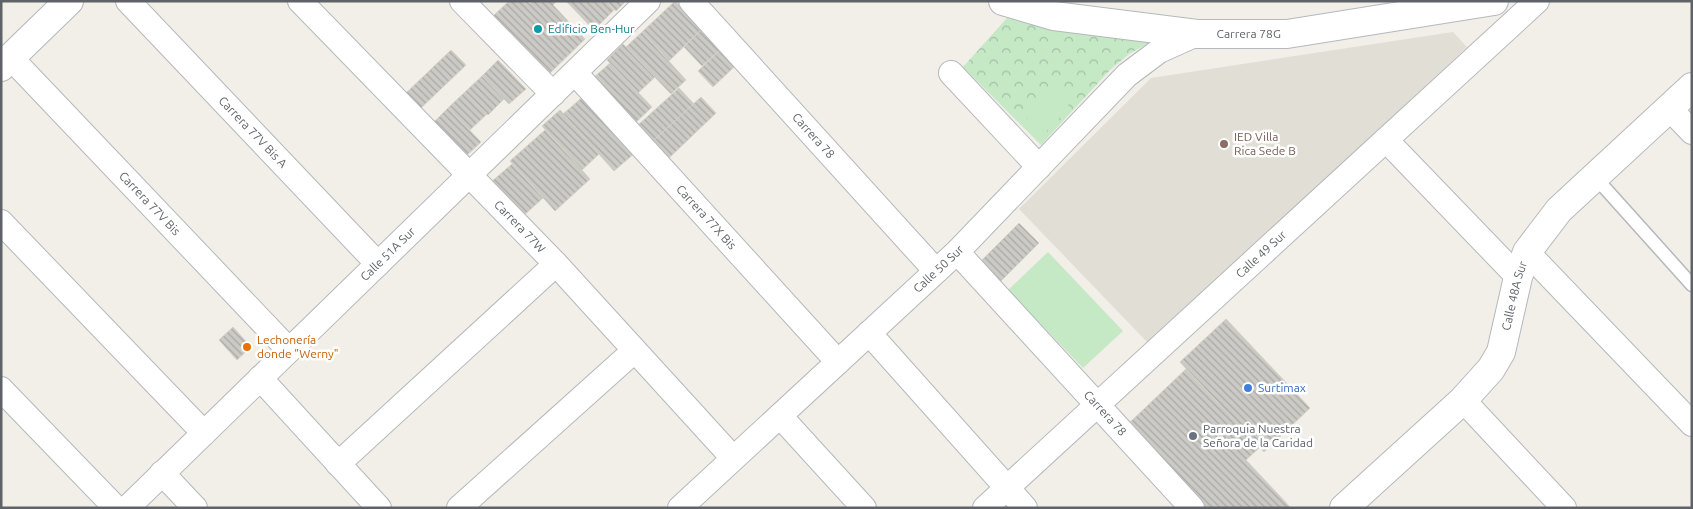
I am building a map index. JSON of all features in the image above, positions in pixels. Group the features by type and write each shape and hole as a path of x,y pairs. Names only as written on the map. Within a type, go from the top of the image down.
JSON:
{"street":[{"path":"6,62 69,1"},
{"name":"Carrera 77V Bis A","path":"128,1 378,264"},
{"name":"Carrera 77W","path":"300,1 556,264 733,458"},
{"path":"462,1 553,94"},
{"name":"Calle 51A Sur","path":"126,508 648,1"},
{"name":"Carrera 78","path":"691,1 936,271"},
{"name":"Carrera 78G","path":"1003,1 1054,16 1197,34 1287,34 1494,1"},
{"name":"Calle 49 Sur","path":"985,508 1536,1"},
{"name":"Calle 50 Sur","path":"693,504 733,458 957,252 1127,75 1142,62 1197,34"},
{"name":"Carrera 77V Bis","path":"6,62 289,350"},
{"name":"Carrera 77X Bis","path":"575,73 838,362"},
{"path":"951,73 1039,167"},
{"name":"Calle 48A Sur","path":"1344,508 1462,400 1491,370 1501,352 1522,264 1559,210 1692,88"},
{"path":"1670,108 1692,132"},
{"path":"1386,140 1522,264 1692,424"},
{"path":"1,222 204,432"},
{"name":"Carrera 78","path":"957,252 1192,508"},
{"path":"338,464 556,264"},
{"path":"869,333 1025,508"},
{"path":"459,508 634,351"},
{"path":"260,378 379,508"},
{"path":"1,389 116,508"},
{"path":"1462,400 1564,508"},
{"path":"780,416 864,508"},
{"path":"162,473 194,508"}],"lane":[{"path":"1595,176 1692,285"}],"shaded area":[{"name":"IED Villa Rica Sede B","path":"1453,32 1467,47 1149,344 1019,209 1151,78"}],"green space":[{"path":"1007,18 1154,40 1129,54 1110,70 1041,145 963,67"},
{"path":"1060,85 1069,89 1070,96 1064,113 1045,133 1030,131 1027,119 1030,110 1046,93"},
{"path":"1048,252 1123,331 1083,368 1008,290"}],"building":[{"name":"Edificio Ben-Hur","path":"509,1 527,1 530,4 532,1 557,1 553,5 585,39 547,76 491,18"},
{"path":"566,1 606,1 614,10 594,30"},
{"path":"610,1 626,1 616,11 608,3"},
{"path":"675,1 701,30 669,61 642,32"},
{"path":"701,30 720,50 702,66 684,47"},
{"path":"642,32 686,80 671,94 626,47"},
{"path":"623,44 655,77 638,93 607,60"},
{"path":"451,50 466,65 420,109 405,94"},
{"path":"720,50 735,66 713,87 698,71"},
{"path":"498,60 526,89 509,104 482,76"},
{"path":"610,63 652,107 634,124 592,79"},
{"path":"482,76 504,99 488,115 465,92"},
{"path":"679,88 694,104 652,142 637,126"},
{"path":"465,92 487,114 470,130 448,108"},
{"path":"585,95 636,152 614,171 563,114"},
{"path":"701,97 716,113 668,159 652,142"},
{"path":"448,108 481,142 464,158 432,124"},
{"path":"560,110 599,154 582,170 542,126"},
{"path":"545,130 590,179 555,211 510,161"},
{"path":"512,164 543,198 522,217 491,182"},
{"path":"1019,223 1039,243 999,283 979,263"},
{"name":"Surtimax","path":"1226,319 1310,408 1264,452 1180,362"},
{"path":"233,327 251,347 237,360 219,340"},
{"name":"Parroquia Nuestra Señora de la Caridad","path":"1186,369 1260,447 1246,460 1291,508 1203,508 1126,426"}],"place":[{"name":"Edificio Ben-Hur","path":"538,29"},
{"name":"IED Villa Rica Sede B","path":"1224,144"},
{"name":"Lechonería donde \"Werny\"","path":"247,347"},
{"name":"Surtimax","path":"1248,388"},
{"name":"Parroquia Nuestra Señora de la Caridad","path":"1193,436"}]}
